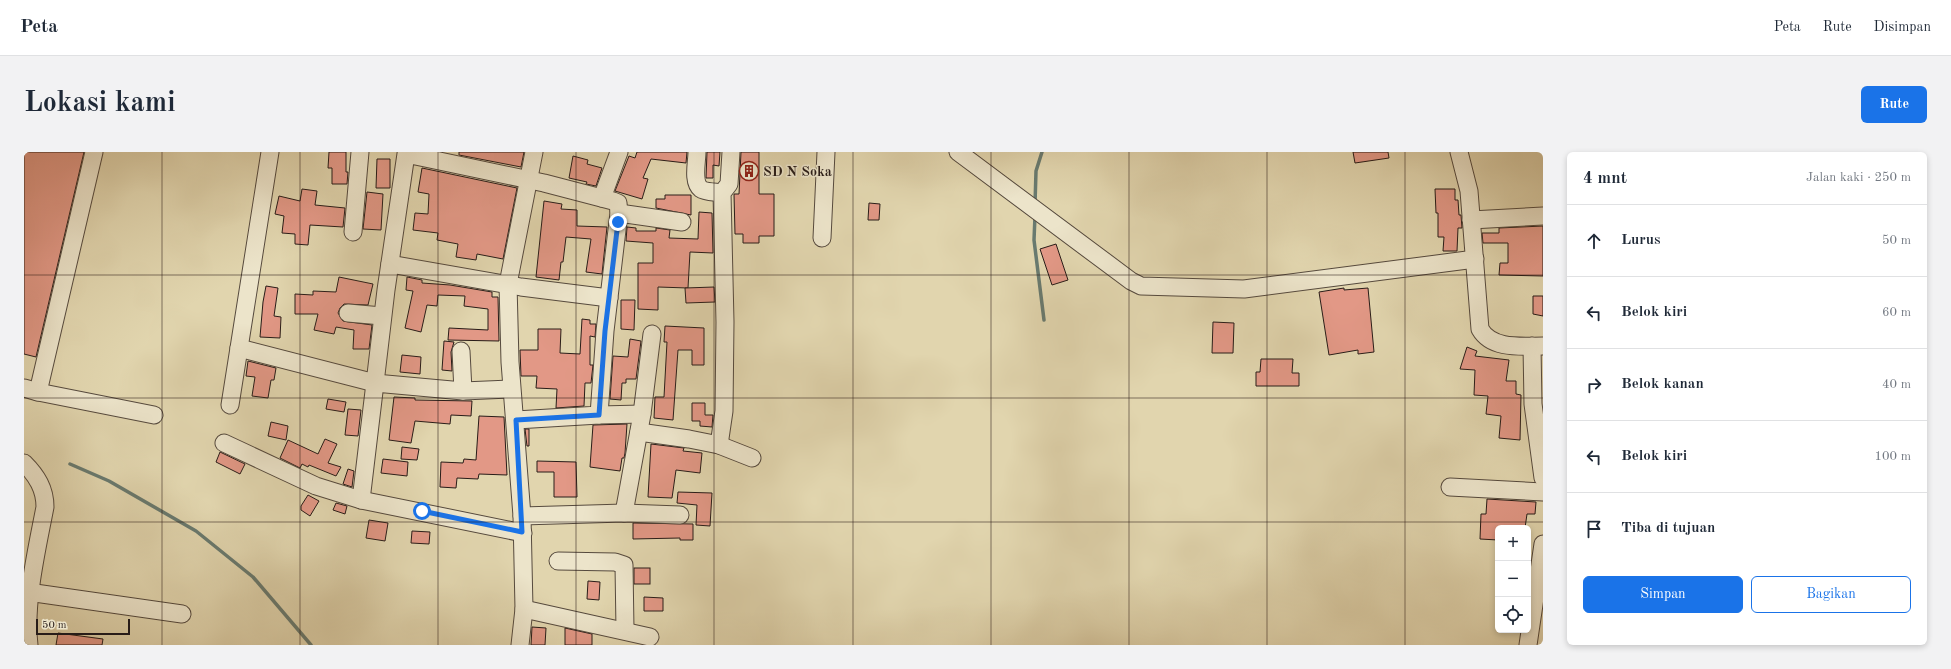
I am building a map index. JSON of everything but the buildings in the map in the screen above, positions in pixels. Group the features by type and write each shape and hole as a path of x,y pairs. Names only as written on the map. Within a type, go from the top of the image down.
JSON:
{"street":[{"path":"94,152 31,390 154,415"},
{"path":"230,405 270,152"},
{"path":"353,232 360,152"},
{"path":"520,645 524,609 520,419 511,389 514,285 535,181 534,152"},
{"path":"602,198 619,152"},
{"path":"697,152 696,177 699,188 722,193"},
{"path":"720,445 724,411 725,322 722,193 729,184 731,152"},
{"path":"822,238 826,152"},
{"path":"958,152 1131,281 1147,287 1244,289 1475,259"},
{"path":"1459,152 1469,191 1475,259 1478,323 1483,334 1490,341 1496,343 1538,346 1533,404 1539,426 1543,478"},
{"path":"361,500 379,356 382,316 390,264 401,153 535,181 602,198 618,204 619,213 605,331 599,415"},
{"path":"619,213 682,222"},
{"path":"1471,220 1543,216"},
{"path":"390,264 514,285 609,298"},
{"path":"348,313 382,316"},
{"path":"624,513 642,414 652,334"},
{"path":"239,348 375,383 463,391 511,389"},
{"path":"461,350 463,391"},
{"path":"520,419 642,414"},
{"path":"639,432 690,438 720,445 752,458"},
{"path":"224,443 316,486 361,500 522,532"},
{"path":"24,463 38,479 43,488 45,497 45,507 28,592 26,628 29,645"},
{"path":"1450,487 1543,492"},
{"path":"522,516 624,513 680,515"},
{"path":"1528,645 1539,551"},
{"path":"558,561 615,562 624,565 625,630"},
{"path":"28,592 182,614"},
{"path":"524,609 625,630 650,637"}],"waterway":[{"path":"1035,204 1036,171 1042,152"},
{"path":"1035,216 1034,240 1044,320"},
{"path":"70,464 109,481 196,531 253,577 311,645"}],"place":[{"name":"SD N Soka","path":"749,171"}],"route":[{"path":"422,511 522,532 516,420 526,418 599,415 605,331 618,222"}]}
